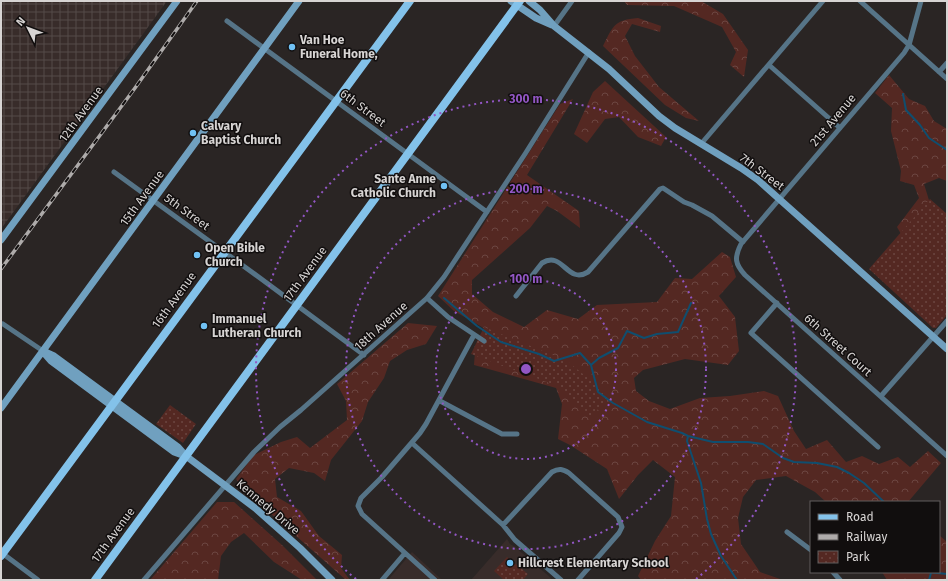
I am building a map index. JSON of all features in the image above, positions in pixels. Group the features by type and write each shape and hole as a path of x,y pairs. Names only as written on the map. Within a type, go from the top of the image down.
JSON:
{"main road":[{"name":"16th Avenue","path":"2,554 410,1"},
{"name":"17th Avenue","path":"95,580 408,154 516,2"}],"street":[{"name":"12th Avenue","path":"1,240 177,1"},
{"name":"15th Avenue","path":"1,408 299,1"},
{"name":"7th Street","path":"529,1 540,10 554,26 609,69 659,116 742,168 758,180 947,349"},
{"path":"554,26 572,1"},
{"path":"702,144 823,1"},
{"path":"860,1 947,79"},
{"name":"21st Avenue","path":"743,242 904,53 908,45 921,1"},
{"name":"7th Street","path":"516,2 536,18 554,26"},
{"name":"6th Street","path":"227,21 487,212"},
{"name":"18th Avenue","path":"144,580 254,452 280,427 364,355 427,298 444,277 487,212 589,52"},
{"path":"939,72 947,64"},
{"path":"769,65 840,128"},
{"name":"5th Street","path":"114,172 364,355"},
{"path":"516,296 542,263 547,261 558,261 576,276 580,276 588,272 660,189 663,188 684,202 706,212 743,242"},
{"name":"6th Street Court","path":"743,242 736,257 739,268 745,276 947,456"},
{"path":"427,298 448,317 484,341"},
{"path":"777,304 751,333 878,447"},
{"path":"881,396 947,321"},
{"name":"Kennedy Drive","path":"3,324 42,351 54,356 174,452 186,456 226,485 277,527 332,580"},
{"path":"435,580 362,514 358,506 361,498 412,443 426,424 474,335"},
{"path":"440,400 502,434 517,434"},
{"path":"412,443 504,525 515,540 562,580"},
{"path":"504,525 548,475 557,469 564,470 569,473 618,517 622,527 619,533 578,580"},
{"path":"787,532 810,549"},
{"path":"382,580 405,553"},
{"path":"2,554 38,580"}],"shaded area":[{"path":"1,1 167,1 1,229"},
{"name":"Hillcrest Elementary School","path":"507,539 510,544 551,578 550,580 471,580"},
{"path":"412,552 442,580 388,580"}],"green space":[{"path":"624,1 701,1 723,14 748,50 744,77 730,65 736,52 722,27 674,6 627,5"},
{"path":"638,18 661,26 660,32 632,24 625,36 635,56 659,87 699,121 686,118 665,105 603,46 609,33 615,25 624,20"},
{"path":"889,75 909,99 925,106 934,121 947,129 947,181 939,178 924,184 932,210 905,241 897,227 919,198 914,185 900,181 901,171 891,131 892,108 875,93"},
{"path":"605,81 666,137 661,146 638,137 619,117 605,119 587,143 574,134 593,92"},
{"path":"573,99 527,175 579,211 580,228 557,211 547,206 530,228 472,280 472,294 493,312 524,327 547,310 578,319 597,305 657,302 675,278 692,279 722,252 730,257 736,277 719,296 735,317 739,351 728,365 685,359 643,370 634,378 636,391 649,401 670,409 700,398 730,396 764,391 778,396 794,431 806,449 827,440 846,462 862,456 879,464 898,457 910,467 928,451 941,463 909,501 825,501 815,492 786,476 756,480 743,497 738,518 741,544 760,572 783,580 641,580 638,576 655,541 671,516 675,477 653,460 638,475 619,499 607,469 558,439 562,404 556,388 474,365 475,352 496,335 454,311 438,296 560,104"},
{"path":"930,199 947,214 947,315 936,328 933,328 869,269"},
{"path":"408,323 437,326 426,344 407,350 390,361 384,378 368,402 362,421 331,460 325,481 314,473 289,468 275,479 277,497 301,511 319,536 342,555 341,568 350,580 346,580 245,491 236,479 254,455 281,442 297,437 310,448 347,420 346,401 337,384"},
{"path":"484,327 567,361 610,396 591,417 555,385 471,354"},
{"path":"170,405 196,424 183,443 156,424"},
{"path":"217,502 234,502 282,545 317,580 302,580 274,562 244,533 231,542 221,556 218,580 150,580"},
{"path":"940,536 947,542 947,580 887,580 883,573 940,573"},
{"path":"507,557 528,574 523,580 504,580 494,571"}],"waterway":[{"path":"903,94 906,110 920,125 929,138 947,150"},
{"path":"444,298 477,326 501,342 539,354 554,361 580,353 591,365 598,392 613,403 647,422 688,436 713,442 748,442 763,444 783,458 794,462 817,463 837,467 864,483 883,501"},
{"path":"591,365 599,358 618,348 627,331 644,338 657,334 678,332 691,303"},
{"path":"688,436 687,441 701,483 711,534 721,556 737,580"},
{"path":"929,580 931,573"},
{"path":"938,573 947,574"}],"railway":[{"path":"1,269 135,88 197,1"}],"place":[{"name":"Van Hoe Funeral Home,","path":"292,47"},
{"name":"Calvary Baptist Church","path":"193,133"},
{"name":"Sante Anne Catholic Church","path":"444,186"},
{"name":"Open Bible Church","path":"197,255"},
{"name":"Immanuel Lutheran Church","path":"204,326"},
{"name":"Hillcrest Elementary School","path":"510,563"}]}
